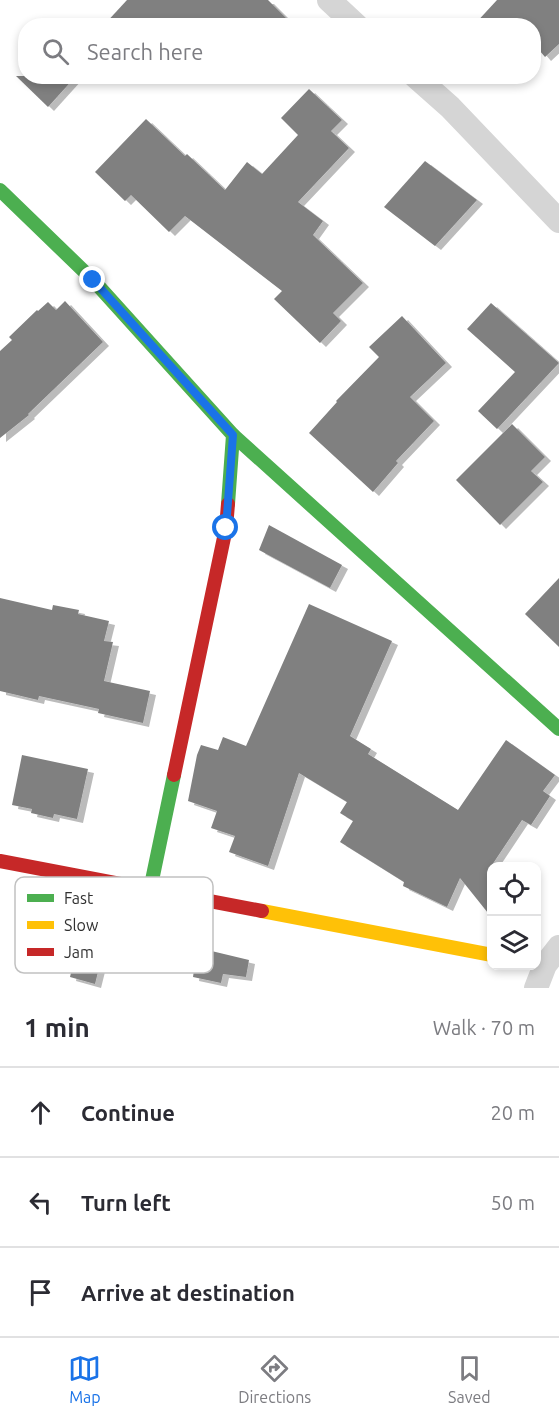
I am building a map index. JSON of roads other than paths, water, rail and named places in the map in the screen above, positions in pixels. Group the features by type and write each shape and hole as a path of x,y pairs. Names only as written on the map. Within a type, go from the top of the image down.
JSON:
{"street":[{"path":"329,0 348,18"},
{"path":"424,84 450,107 559,221"},
{"path":"0,190 93,280 233,435 559,729"},
{"path":"153,877 226,528 233,435"},
{"path":"0,861 83,877"},
{"path":"213,902 487,954"},
{"path":"536,988 547,959"}]}
